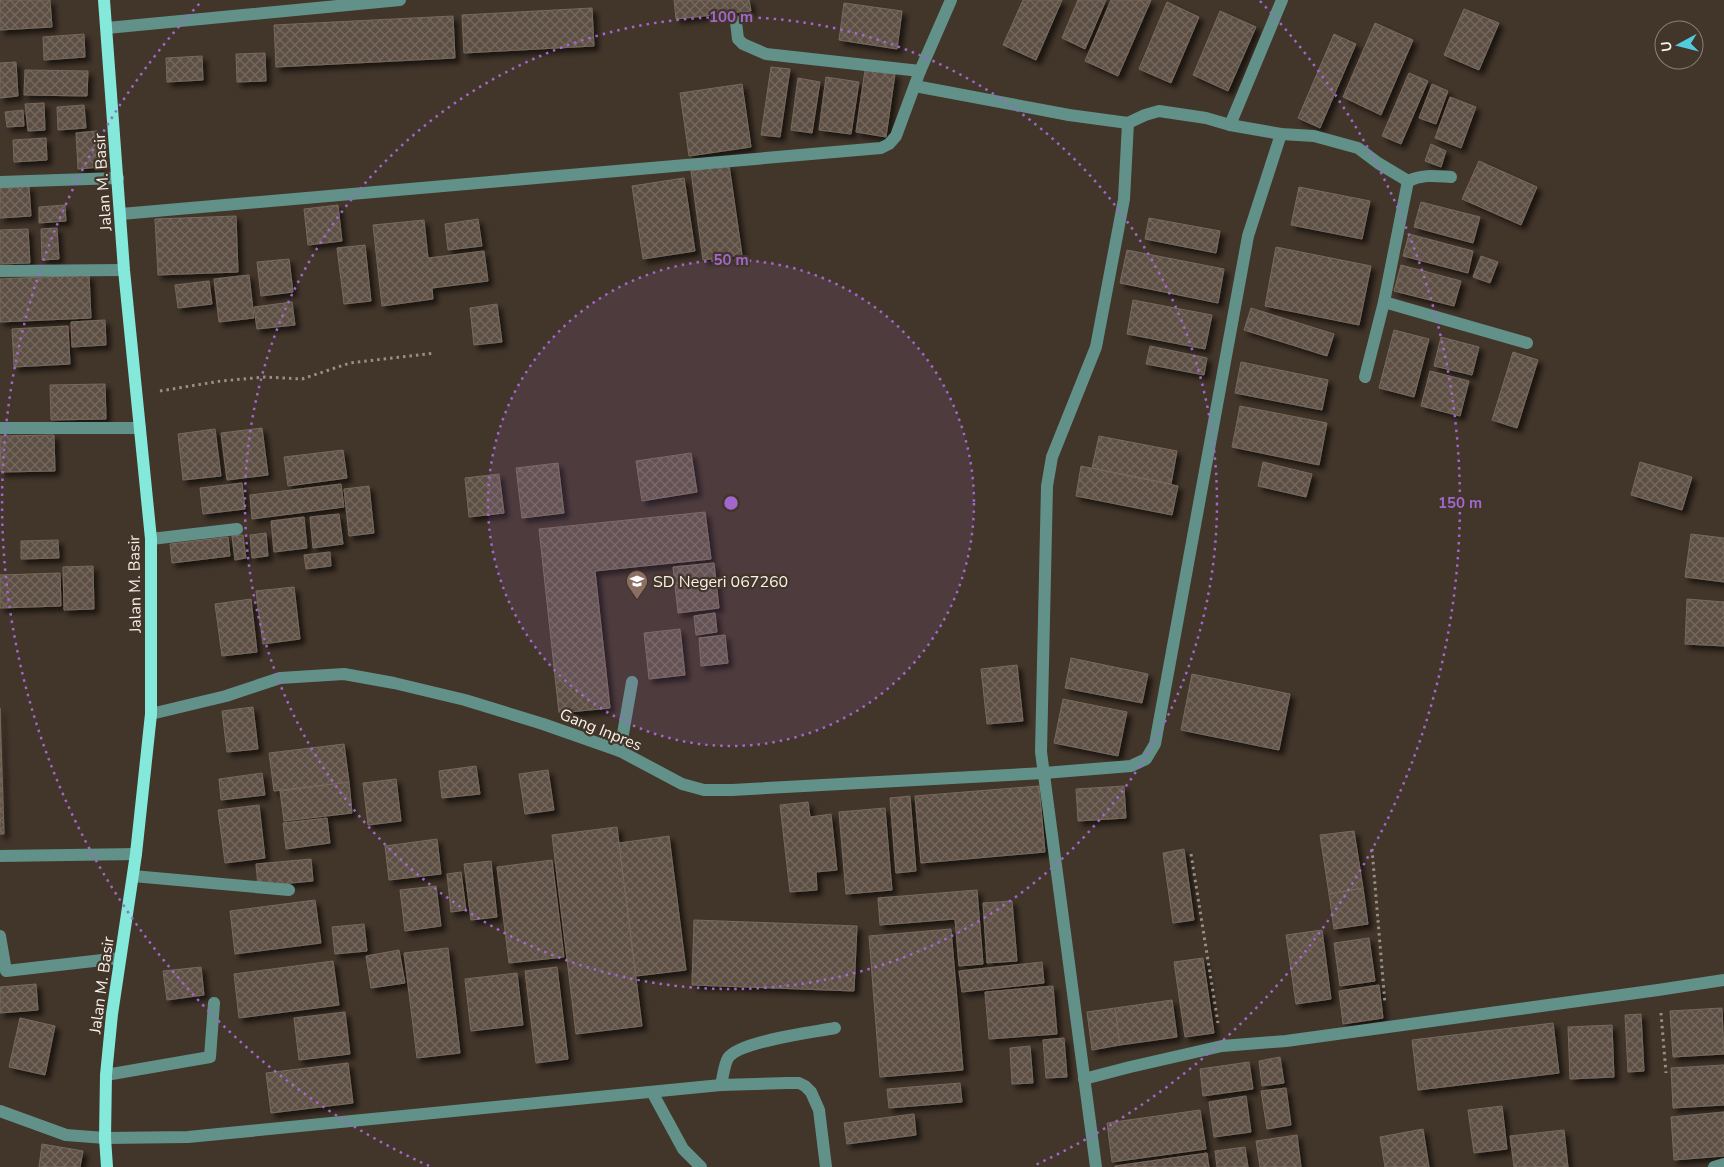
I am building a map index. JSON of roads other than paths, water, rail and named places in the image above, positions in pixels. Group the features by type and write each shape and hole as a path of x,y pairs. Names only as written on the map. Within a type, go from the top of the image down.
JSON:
{"main road":[{"name":"Jalan M. Basir","path":"104,0 124,270 151,539 151,714 136,854 112,1014 106,1075 105,1138 107,1167"}],"street":[{"path":"106,28 400,0"},
{"path":"121,214 881,148 890,144 896,136 920,71 950,0"},
{"path":"1230,125 1282,0"},
{"path":"736,22 738,39 743,44 766,54 920,71"},
{"path":"915,86 1069,115 1128,123 1159,111 1206,118 1230,125 1282,134 1314,136 1358,148 1378,163 1408,181"},
{"path":"1096,1167 1042,752 1047,486 1052,457 1096,346 1124,199 1128,123"},
{"name":"Gang Inpres","path":"151,714 226,696 280,678 344,674 394,683 465,700 543,724 620,751 682,784 704,790 1044,773 1131,766 1146,759 1155,744 1248,236 1282,134"},
{"path":"1408,181 1418,176 1427,175 1451,177"},
{"path":"0,182 118,178"},
{"path":"1365,377 1384,302 1408,181"},
{"path":"0,271 124,270"},
{"path":"1384,302 1527,343"},
{"path":"0,428 140,428"},
{"path":"151,539 238,529"},
{"path":"620,751 632,682"},
{"path":"0,856 136,854"},
{"path":"133,876 289,890"},
{"path":"0,936 6,971 120,958"},
{"path":"1084,1079 1130,1066 1222,1046 1286,1041 1724,980"},
{"path":"106,1075 210,1057 214,1003"},
{"path":"721,1085 728,1058 738,1049 753,1044 836,1028"},
{"path":"0,1111 66,1135 105,1138 188,1137 721,1085 799,1083 811,1092 820,1110 826,1167"},
{"path":"652,1092 684,1149 701,1167"},
{"path":"1714,1167 1724,1164"}],"place":[{"name":"SD Negeri 067260","path":"637,600"}]}
